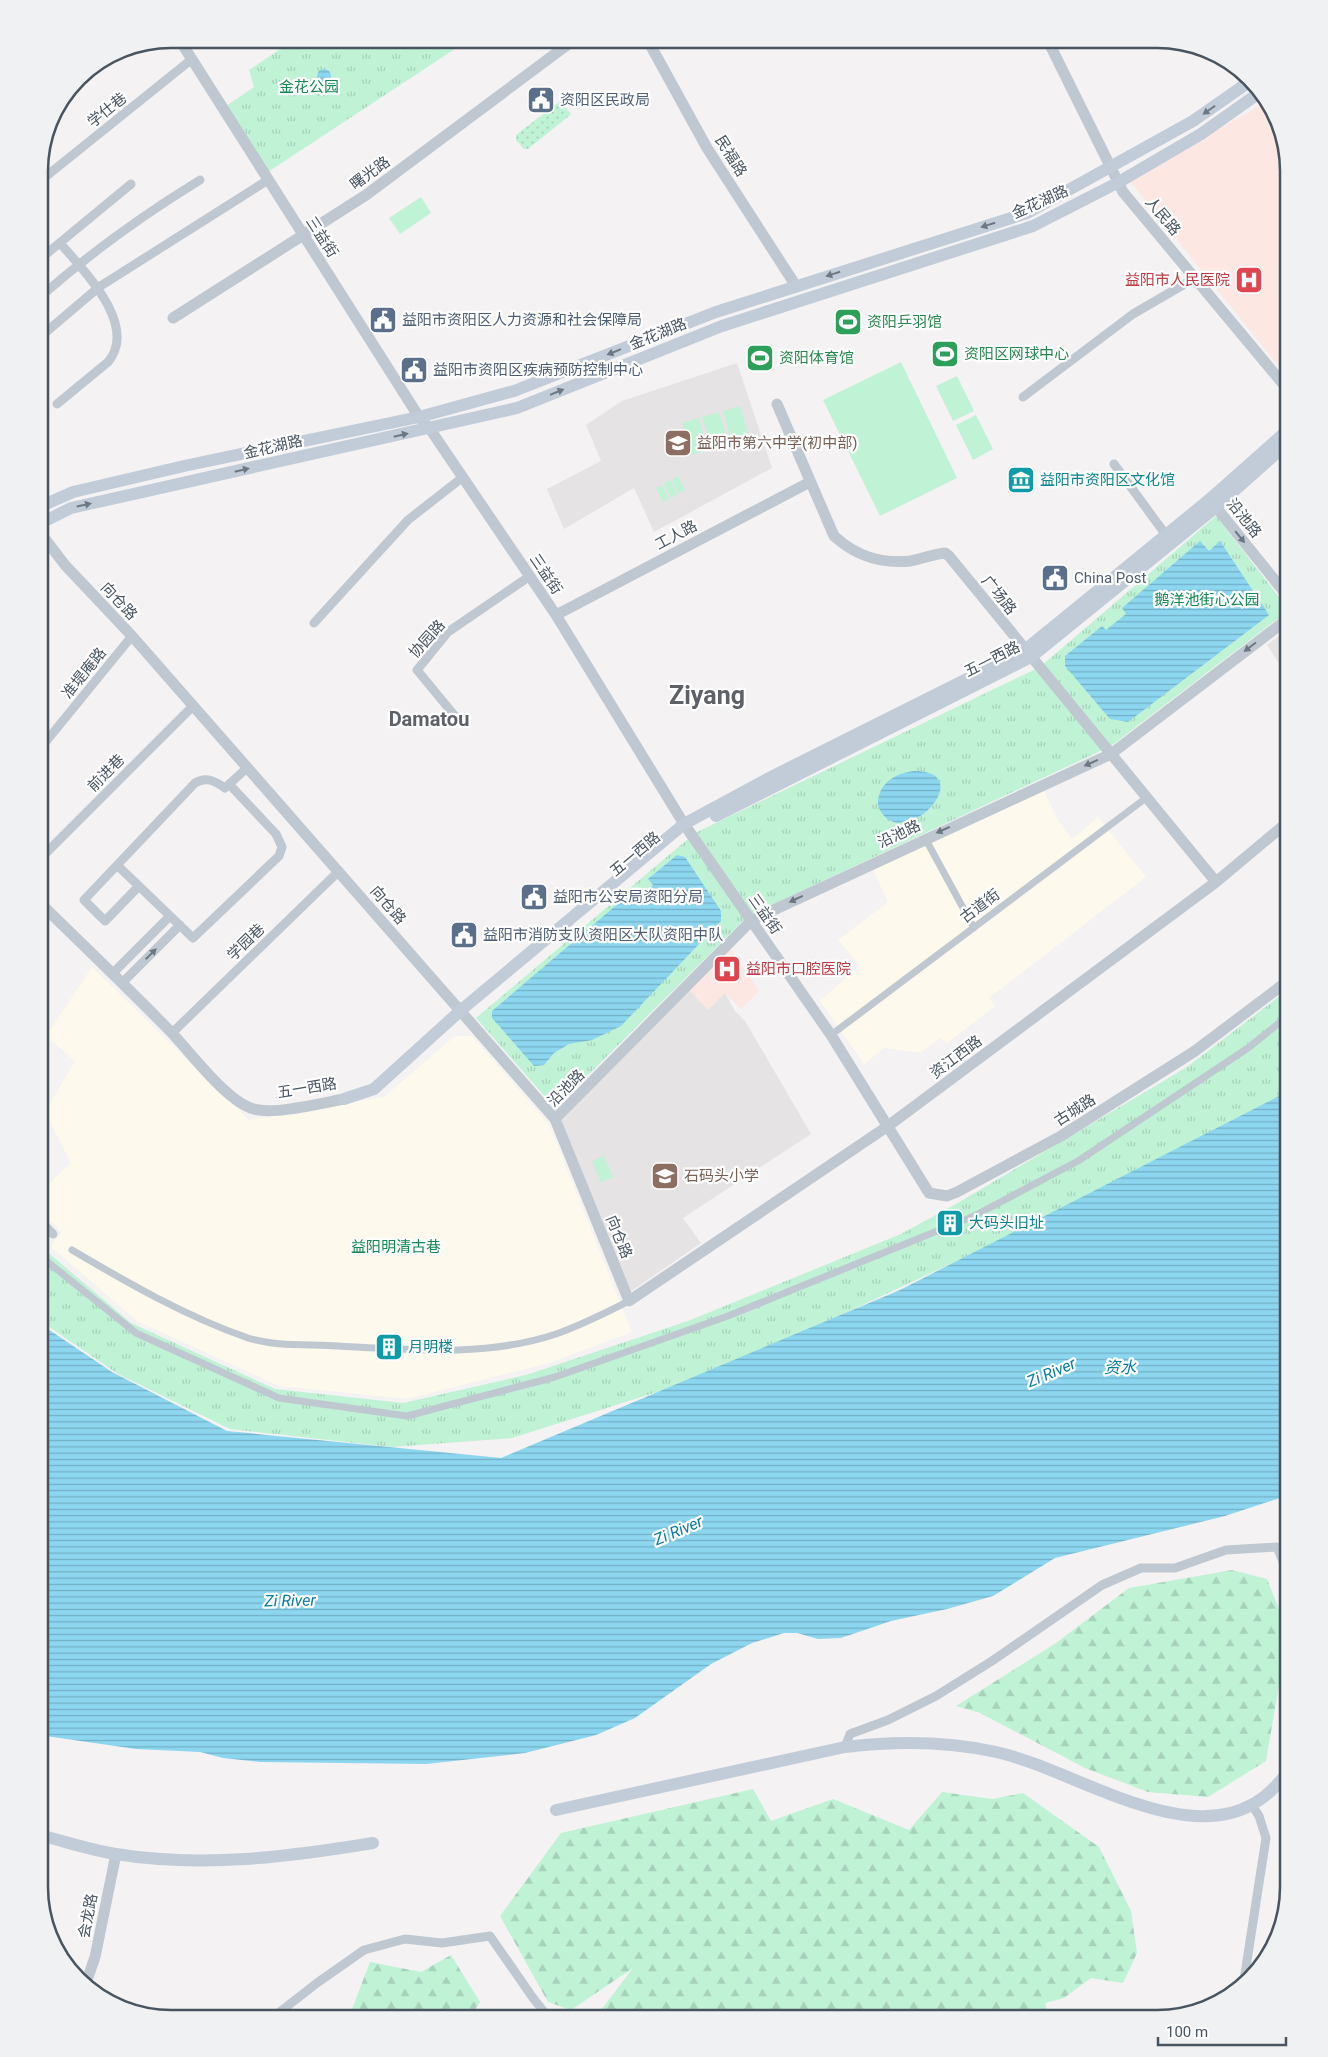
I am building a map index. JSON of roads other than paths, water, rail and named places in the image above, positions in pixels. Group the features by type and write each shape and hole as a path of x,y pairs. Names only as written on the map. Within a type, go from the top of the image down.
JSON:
{"main road":[{"path":"48,503 73,492 184,466 419,417 514,392 716,312 1027,213 1193,121 1245,85"},
{"name":"金花湖路","path":"48,520 71,508 517,408 722,326 1033,226 1119,182 1201,134 1255,96"},
{"path":"1028,654 1166,535 1213,503 1280,438"},
{"name":"五一西路","path":"344,1099 377,1093 385,1089 463,1014 686,827 1028,654 1280,449"},
{"path":"556,1810 845,1747 888,1742 964,1746 997,1752 1174,1815 1204,1818 1230,1814 1252,1805 1271,1792 1280,1782"},
{"path":"48,1837 116,1854 205,1862 260,1858 373,1842"}],"street":[{"name":"三益街","path":"185,48 419,417 430,429 556,615 686,827 831,1035 888,1126"},
{"name":"曙光路","path":"173,318 366,195 563,48"},
{"name":"民福路","path":"652,48 707,148 796,286"},
{"name":"人民路","path":"1052,48 1124,192 1280,379"},
{"name":"学仕巷","path":"48,175 192,59"},
{"path":"48,290 78,264 143,215 200,180"},
{"path":"48,330 98,288 268,180"},
{"path":"48,253 131,184"},
{"path":"57,404 114,354 116,334 109,306 98,288 60,243"},
{"path":"1023,397 1134,314 1195,278"},
{"name":"广场路","path":"777,404 834,536 847,548 861,556 877,560 909,561 945,553 1216,882"},
{"path":"1114,464 1166,535"},
{"path":"314,623 408,520 463,478"},
{"name":"工人路","path":"556,615 810,482"},
{"name":"沿池路","path":"1213,503 1280,587"},
{"name":"向仓路","path":"48,543 65,566"},
{"name":"向仓路","path":"48,551 65,566 132,636 555,1119 629,1301"},
{"name":"协园路","path":"455,716 417,670 448,632 530,576"},
{"name":"沿池路","path":"555,1119 752,920 925,838 1111,754 1280,625"},
{"name":"准堤庵路","path":"48,739 132,636"},
{"name":"前进巷","path":"48,851 193,706"},
{"path":"139,886 104,921 84,900 195,783 206,779 216,782 225,788 248,767"},
{"path":"117,865 194,938 279,856 282,847 276,834 229,784"},
{"name":"古道街","path":"831,1035 1146,798"},
{"name":"资江西路","path":"629,1301 888,1126 1216,882 1280,829"},
{"path":"925,838 974,928"},
{"name":"学园巷","path":"172,1033 339,871"},
{"name":"五一西路","path":"48,911 172,1033 195,1060 226,1090 253,1109 270,1110 344,1099"},
{"path":"112,974 170,916"},
{"path":"122,983 180,925"},
{"name":"古城路","path":"888,1126 929,1192 947,1196 1069,1131 1195,1051 1280,987"},
{"path":"48,1262 136,1333 279,1398 407,1416 555,1377 728,1316 974,1216 1078,1161 1248,1048 1280,1023"},
{"path":"48,1229 53,1234"},
{"path":"72,1250 130,1283 213,1325 250,1339 274,1342 405,1349 482,1348 528,1342 556,1334 584,1323 629,1301"},
{"path":"845,1747 850,1734 888,1720 936,1696 992,1661 1102,1585 1141,1568 1176,1568 1226,1550 1277,1547 1280,1554"},
{"path":"1245,1972 1266,1838 1259,1816 1252,1805"},
{"name":"会龙路","path":"88,1977 95,1957 116,1854"},
{"path":"283,2009 317,1982 364,1950 405,1939 442,1944 490,1936 542,2009"}],"water":[{"path":"324,69 329,71 331,76 329,81 324,83 319,81 317,76 319,71"},
{"path":"1200,541 1209,551 1220,541 1269,615 1128,722 1110,719 1065,666 1065,656 1102,626 1106,630 1126,614 1122,608"},
{"path":"913,771 932,774 940,784 938,796 930,808 917,818 903,823 889,820 878,806 880,792 883,786 893,778"},
{"path":"677,855 685,857 721,911 721,921 621,1026 592,1040 569,1044 554,1053 544,1065 534,1066 492,1018 492,1011 627,896 633,902 653,885 648,879"},
{"name":"资水","path":"1280,1096 1280,1498 1225,1516 1055,1558 993,1596 947,1609 891,1621 841,1638 818,1639 797,1633 784,1633 752,1643 711,1664 635,1718 596,1735 525,1753 426,1764 260,1762 223,1758 200,1752 136,1749 48,1736 48,1329 112,1372 227,1431 501,1458 900,1290"}],"place":[{"name":"资阳区民政局","path":"541,100"},
{"name":"益阳市人民医院","path":"1249,280"},
{"name":"益阳市资阳区人力资源和社会保障局","path":"383,320"},
{"name":"资阳乒羽馆","path":"848,322"},
{"name":"资阳区网球中心","path":"945,354"},
{"name":"资阳体育馆","path":"760,358"},
{"name":"益阳市资阳区疾病预防控制中心","path":"414,370"},
{"name":"益阳市第六中学(初中部)","path":"678,443"},
{"name":"益阳市资阳区文化馆","path":"1021,480"},
{"name":"China Post","path":"1055,578"},
{"name":"益阳市公安局资阳分局","path":"534,897"},
{"name":"益阳市消防支队资阳区大队资阳中队","path":"464,935"},
{"name":"益阳市口腔医院","path":"727,969"},
{"name":"石码头小学","path":"665,1176"},
{"name":"大码头旧址","path":"950,1223"},
{"name":"月明楼","path":"389,1347"}],"district":[{"name":"Ziyang","path":"707,695"},
{"name":"Damatou","path":"429,719"}],"park label":[{"name":"金花公园","path":"309,87"},
{"name":"鹅洋池街心公园","path":"1207,600"},
{"name":"益阳明清古巷","path":"396,1247"}],"water label":[{"name":"Zi River","path":"1051,1372"},
{"name":"Zi River","path":"678,1530"},
{"name":"Zi River","path":"290,1600"}]}
